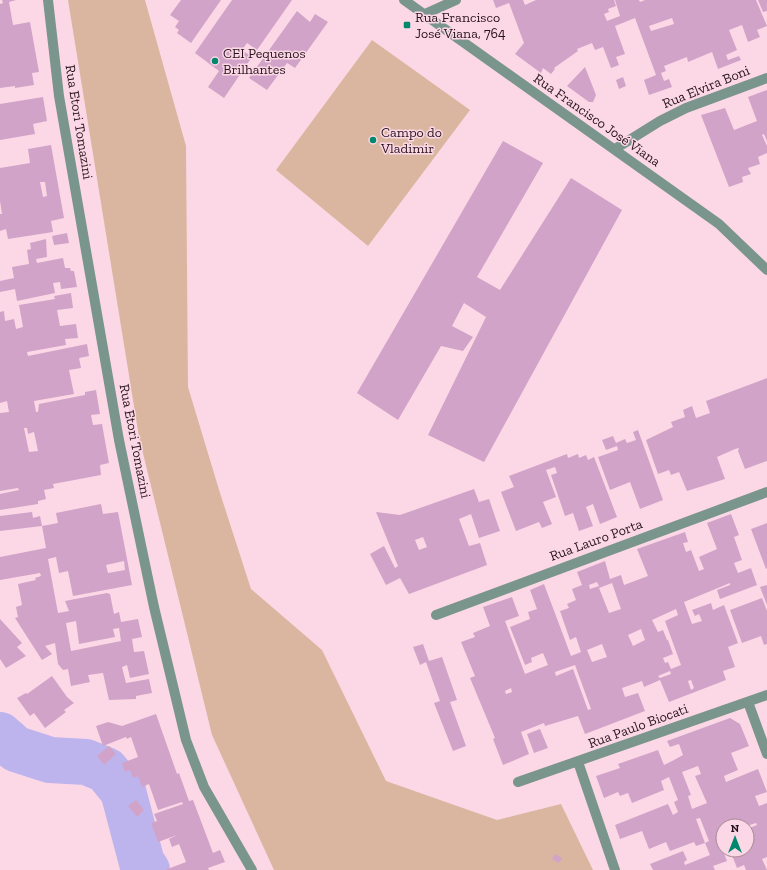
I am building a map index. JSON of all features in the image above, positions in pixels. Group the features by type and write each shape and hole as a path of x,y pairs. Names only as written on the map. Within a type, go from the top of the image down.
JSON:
{"street":[{"name":"Rua Etori Tomazini","path":"48,0 62,112 119,440 154,607 186,740 204,787 252,870"},
{"name":"Rua Francisco José Viana","path":"404,0 719,224 767,270"},
{"path":"425,14 456,0"},
{"name":"Rua Elvira Boni","path":"615,149 660,121 686,108 767,78"},
{"name":"Rua Lauro Porta","path":"436,615 767,492"},
{"name":"Rua Paulo Biocati","path":"518,782 748,702 767,694"},
{"path":"748,702 767,754"},
{"path":"578,762 615,870"}],"shaded area":[{"path":"68,0 145,0 186,146 188,387 251,589 322,650 386,781 497,820 561,804 593,870 274,870 212,735 139,437"},
{"name":"Campo do Vladimir","path":"372,40 470,110 368,246 276,170"}],"building":[{"path":"2,0 16,0 9,2 13,25 30,22 39,72 32,73 34,85 15,88 15,86 0,88 0,4 3,3"},
{"path":"181,0 221,0 191,43 177,33 179,30 175,27 179,21 170,15"},
{"path":"232,0 292,0 257,50 247,43 242,50 252,57 224,98 208,87 219,71 195,53"},
{"path":"493,0 523,0 525,5 536,0 614,0 616,6 608,9 609,12 604,14 607,21 620,16 615,0 639,0 640,2 645,0 756,0 767,26 757,30 760,37 748,42 742,25 729,30 737,50 726,55 728,60 739,56 741,60 718,69 712,52 688,62 687,57 664,66 666,71 661,73 664,81 669,79 672,87 649,95 644,80 656,75 635,18 615,26 625,54 616,57 619,65 611,68 603,47 595,50 592,43 577,49 578,51 554,68 555,69 551,74 543,68 541,73 515,54 524,43 509,3 496,8","holes":["672,18 674,24 651,31 649,26"]},
{"path":"758,0 767,0 767,11 763,12"},
{"path":"297,11 310,22 315,14 328,22 295,68 287,63 267,90 249,78"},
{"path":"585,67 596,95 593,102 589,102 567,86"},
{"path":"623,77 626,86 619,89 616,80"},
{"path":"767,90 767,141 764,134 762,135 767,146 767,153 758,157 760,164 748,168 751,174 742,177 743,182 729,187 701,115 725,108 734,130 757,121 748,97"},
{"path":"43,97 47,121 33,124 35,134 0,140 0,104"},
{"path":"503,141 543,163 477,277 500,290 571,178 622,210 484,462 428,435 486,317 464,303 452,326 473,337 463,351 441,346 398,420 357,393"},
{"path":"51,145 64,218 51,221 53,232 8,239 6,229 0,231 0,214 2,214 0,201 0,168 30,163 28,149","holes":["40,182 45,182 47,196 43,197"]},
{"path":"67,233 69,243 54,245 52,236"},
{"path":"46,239 47,257 36,259 37,263 63,258 65,268 70,268 71,271 74,271 77,287 61,289 60,282 53,283 55,293 17,301 15,289 0,292 0,281 14,278 12,267 29,264 27,250 31,249 30,243"},
{"path":"71,293 73,308 57,310 60,326 76,324 78,338 65,339 66,345 27,352 28,356 87,344 89,356 79,358 81,368 69,370 74,394 34,401 36,412 38,412 39,404 85,395 85,392 96,390 100,414 91,415 93,425 102,424 109,463 100,465 101,475 53,484 54,488 44,490 46,499 38,501 38,504 0,510 0,494 19,490 18,488 0,491 0,413 9,412 7,401 0,403 0,312 4,311 5,321 14,319 16,329 23,327 19,305 55,299 54,296","holes":["24,428 27,428 28,434 34,432 38,451 29,452"]},
{"path":"767,378 767,461 745,469 738,451 739,448 735,449 717,457 725,479 687,491 679,472 671,475 669,470 658,474 646,440 673,427 671,422 685,417 683,410 692,406 696,418 710,413 706,401"},
{"path":"638,430 663,500 640,509 630,482 610,490 598,457 618,450 617,446 606,450 602,440 613,436 616,443 625,439 627,443 636,440 633,432"},
{"path":"567,454 568,458 578,454 579,458 586,455 588,460 594,457 617,517 600,524 593,504 586,507 593,526 579,531 573,513 565,516 551,475 557,473 555,467 546,470 556,497 543,502 552,524 542,528 539,522 516,531 501,492 514,487 509,476"},
{"path":"474,489 479,502 489,499 500,531 479,538 471,514 459,519 469,546 480,543 487,565 409,594 400,578 386,585 370,554 384,546 395,568 398,566 376,512 400,515","holes":["423,537 427,547 419,550 415,540"]},
{"path":"101,504 103,514 118,512 132,585 73,596 68,571 59,573 56,557 48,559 58,613 69,611 65,601 107,593 110,594 114,614 119,612 121,622 138,619 142,637 132,639 134,652 144,651 149,674 130,678 127,665 122,667 126,683 149,679 152,693 136,696 136,699 109,700 103,673 88,675 90,682 71,686 68,669 63,670 58,664 55,643 45,646 52,654 42,660 15,618 18,617 16,607 22,605 18,584 36,580 35,578 41,576 40,573 0,580 0,557 46,548 42,526 58,523 56,513","holes":["124,561 125,570 108,573 106,565","76,621 79,644 115,637 113,629 119,628 121,641 71,651 66,623"]},
{"path":"32,512 33,518 40,516 42,526 0,531 0,516"},
{"path":"731,514 739,535 734,537 742,560 734,563 738,573 751,568 757,585 720,599 717,590 730,585 730,583 684,602 692,624 702,621 699,614 695,616 692,610 711,603 713,610 724,605 738,643 728,647 735,667 723,671 726,680 669,702 660,680 644,687 642,681 622,688 625,697 638,693 645,711 585,734 578,716 545,726 544,723 521,732 529,754 503,765 493,739 495,738 470,678 475,676 461,642 475,637 473,633 490,626 483,607 512,597 519,616 505,621 525,674 548,665 543,653 531,658 532,662 525,665 510,627 530,619 528,612 537,609 530,590 544,584 571,656 581,652 576,637 570,640 560,611 569,608 567,604 576,600 572,589 582,585 577,572 605,561 610,579 621,575 624,585 648,576 637,549 685,532 688,542 683,543 686,552 691,550 699,571 704,569 699,557 717,549 707,523","holes":["597,582 599,586 590,589 589,585","612,583 621,609 609,613 599,588","676,609 678,615 665,621 681,665 671,669 668,662 665,663 663,658 673,654 663,630 658,632 652,620","641,629 645,640 633,646 628,635","602,644 607,657 592,662 587,650","575,665 591,709 588,710 573,669 556,676 555,672","670,671 671,674 660,678 658,676","691,680 694,688 691,690 688,681","511,688 512,692 506,694 505,691"]},
{"path":"767,523 767,568 766,569 751,529"},
{"path":"767,585 767,605 760,587"},
{"path":"762,598 767,611 767,644 764,645 761,636 742,643 730,610"},
{"path":"0,619 22,643 17,647 26,656 6,668 0,659"},
{"path":"423,644 429,661 442,657 457,700 450,702 466,746 453,751 434,703 440,701 426,662 420,665 413,647"},
{"path":"52,676 67,697 74,703 64,710 66,712 45,728 34,713 30,716 17,698 26,693 27,694"},
{"path":"156,714 177,774 179,773 189,801 193,800 213,853 220,850 225,862 208,868 209,870 165,870 186,862 179,844 172,847 169,839 177,835 158,842 151,823 157,821 154,814 183,804 182,802 158,810 149,784 142,787 138,776 133,778 130,770 125,772 122,763 138,757 131,737 127,739 126,737 103,746 96,726 108,722 122,726"},
{"path":"730,718 740,724 749,746 731,753 738,770 724,776 726,782 758,769 767,792 755,796 759,806 767,803 767,857 762,859 767,870 746,870 744,865 737,868 733,858 755,858 755,826 757,825 755,823 755,818 715,818 715,858 726,858 727,861 713,866 715,870 653,870 650,864 683,851 687,860 684,862 685,865 710,855 705,843 696,846 694,842 670,851 666,842 649,849 642,831 620,839 615,825 668,804 673,815 678,812 674,802 678,800 669,777 661,781 664,790 632,803 628,793 620,796 618,792 604,798 596,776 620,768 618,764 658,750 664,765 683,755 679,744 670,747 667,741","holes":["698,766 701,774 695,776 707,803 692,809 688,796 691,795 682,772","700,818 709,841 705,843 696,819"]},
{"path":"540,729 548,748 534,753 527,734"},
{"path":"109,746 116,754 104,765 97,756"},
{"path":"136,800 144,810 137,817 128,806"},
{"path":"555,854 562,858 559,863 552,859"}],"waterway":[{"path":"0,735 16,749 50,760 86,762 106,770 123,791 142,863 147,870"}],"place":[{"name":"Rua Francisco José Viana, 764","path":"407,25"},
{"name":"CEI Pequenos Brilhantes","path":"215,61"},
{"name":"Campo do Vladimir","path":"373,140"}]}
